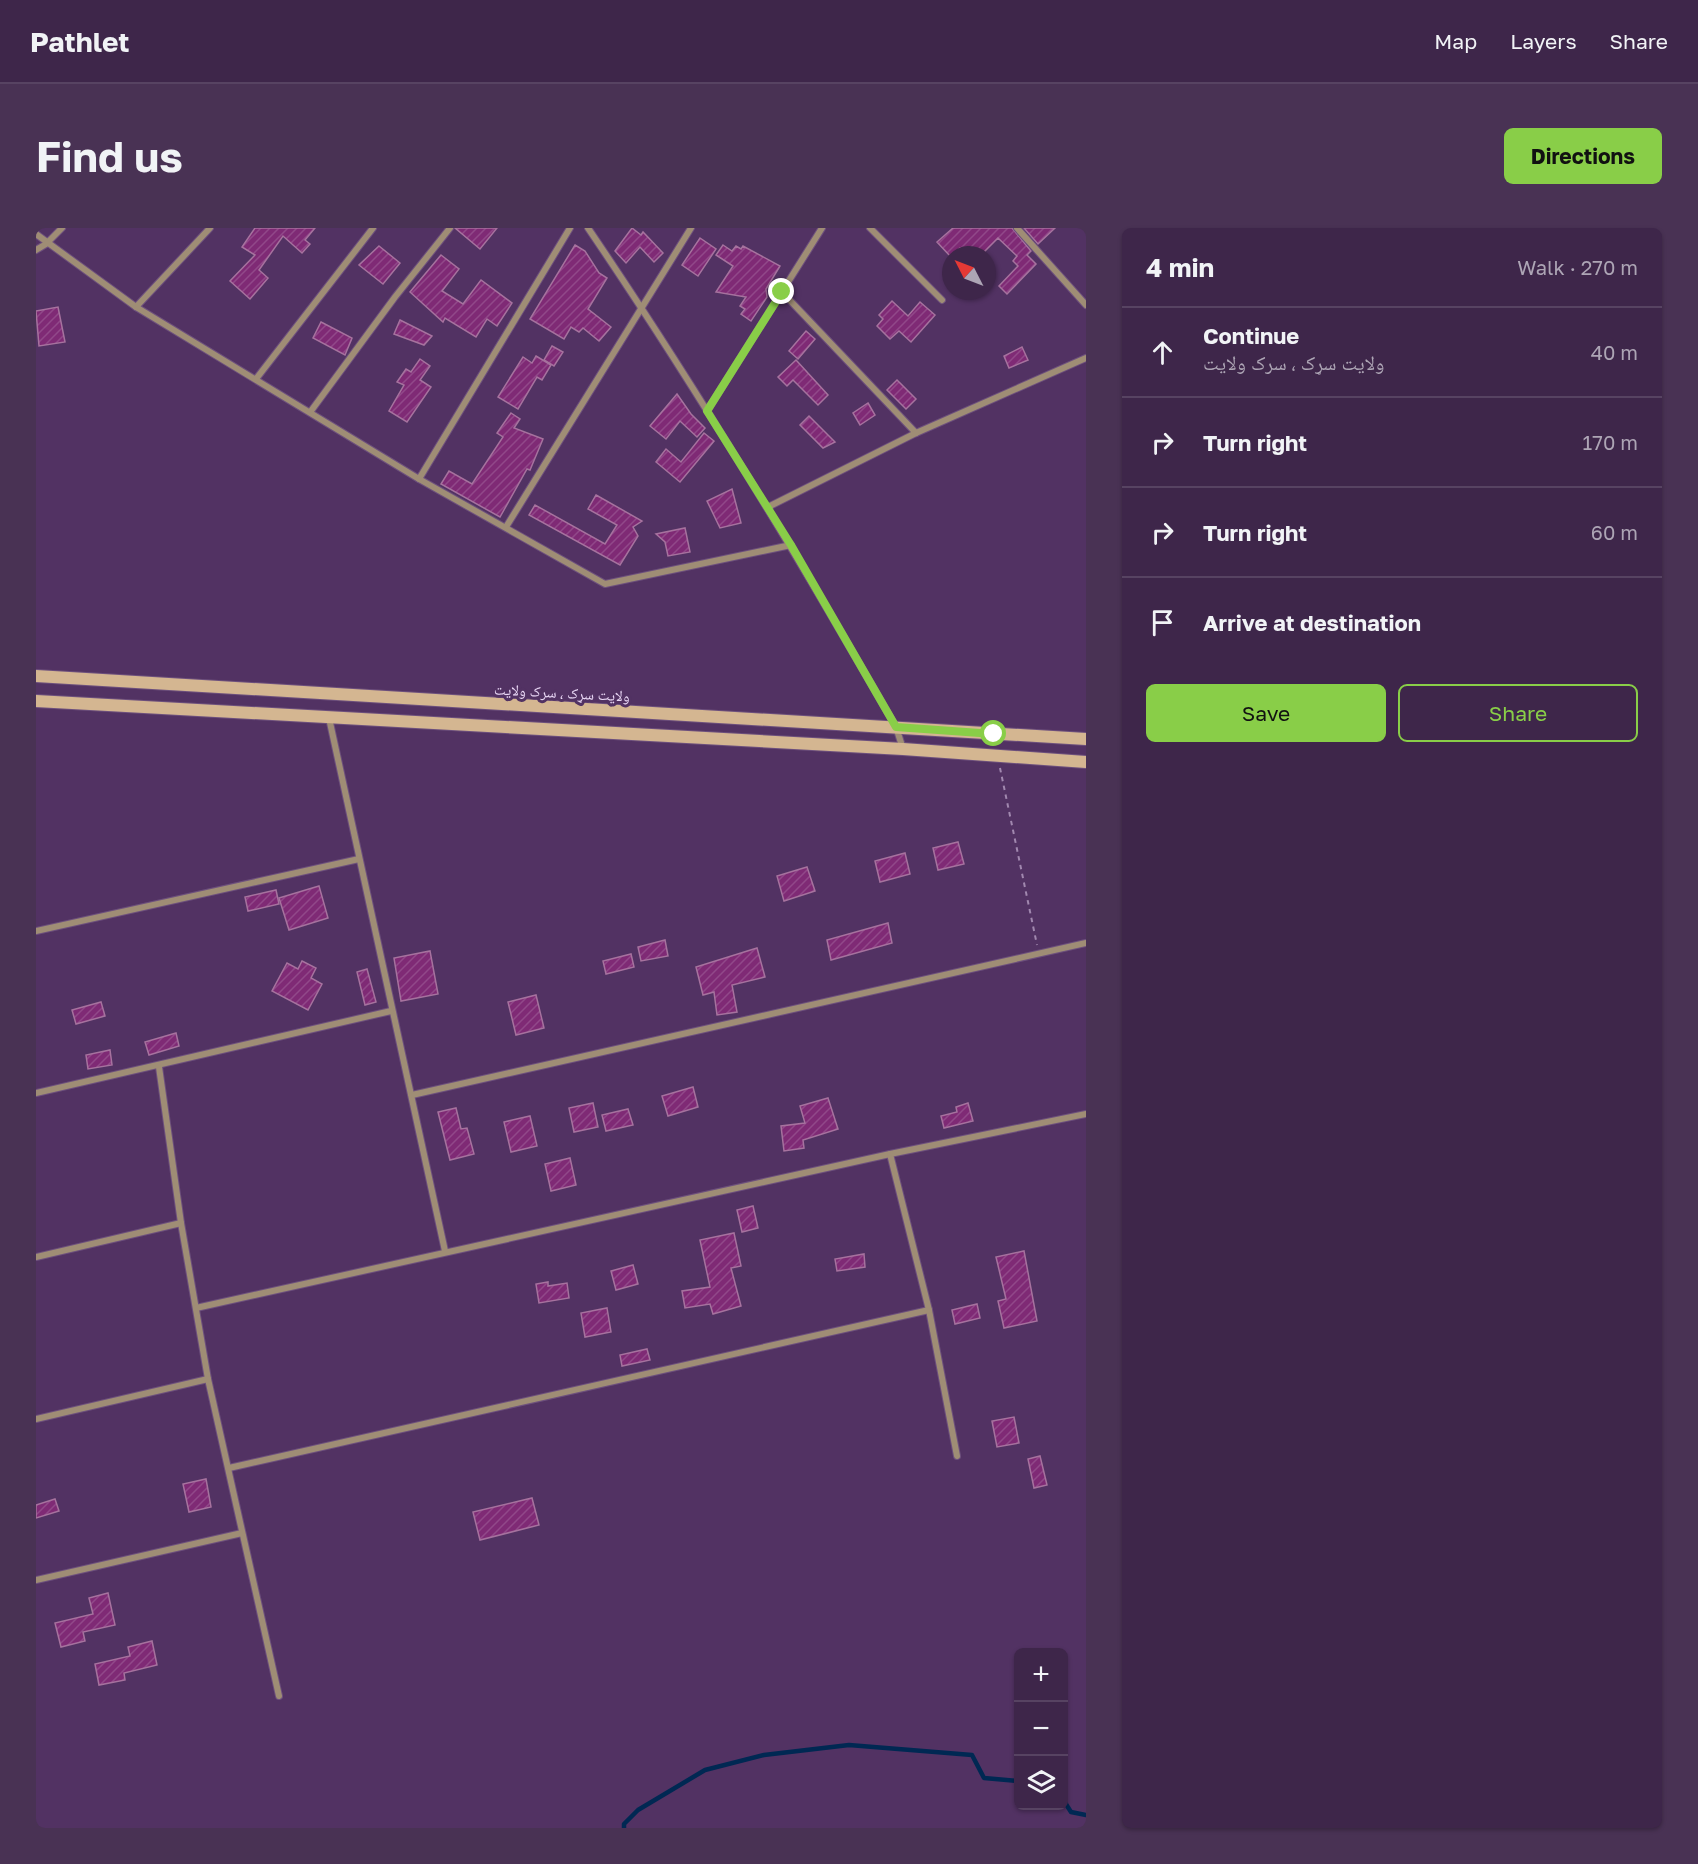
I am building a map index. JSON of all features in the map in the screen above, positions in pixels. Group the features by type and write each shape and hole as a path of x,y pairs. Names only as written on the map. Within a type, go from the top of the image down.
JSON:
{"main road":[{"name":"ولایت سړک ، سرک ولایت","path":"36,676 1086,739"},
{"path":"36,701 903,749 1086,762"}],"street":[{"path":"36,250 46,244 62,228"},
{"path":"136,308 210,228"},
{"path":"255,379 373,228"},
{"path":"311,411 395,297 450,228"},
{"path":"419,480 570,228"},
{"path":"588,228 641,306 791,545 896,727 903,749"},
{"path":"506,527 641,306 692,228"},
{"path":"707,411 822,228"},
{"path":"870,228 942,300"},
{"path":"1017,228 1086,305"},
{"path":"36,234 46,244 136,308 311,411 419,480 605,584 791,545"},
{"path":"782,292 916,433"},
{"path":"768,507 916,433 1086,358"},
{"path":"329,717 391,1011 412,1095 445,1251"},
{"path":"36,931 359,859"},
{"path":"412,1095 1086,943"},
{"path":"36,1094 391,1011"},
{"path":"159,1067 181,1223 208,1379 279,1696"},
{"path":"196,1308 445,1251 890,1154 1086,1114"},
{"path":"890,1154 929,1310 957,1456"},
{"path":"36,1257 181,1223"},
{"path":"229,1468 929,1310"},
{"path":"36,1419 208,1379"},
{"path":"36,1580 242,1533"}],"path":[{"path":"998,757 1039,953"}],"building":[{"path":"255,228 315,228 305,240 310,244 302,253 283,236 259,270 268,278 250,299 230,281 255,255 242,247"},
{"path":"455,228 497,228 480,249"},
{"path":"632,228 641,235 643,232 663,253 654,262 640,247 626,263 615,251"},
{"path":"953,228 1012,228 1031,251 1027,255 1036,264 1007,294 999,286 1018,266 1013,261 1017,256 998,238 990,246 942,247 937,242"},
{"path":"1024,228 1055,228 1038,244"},
{"path":"700,238 716,249 698,276 682,265"},
{"path":"575,245 585,251 599,273 607,278 588,309 611,327 599,341 583,328 579,332 571,327 564,339 530,319"},
{"path":"723,245 732,251 736,246 741,249 743,246 780,266 766,289 767,297 751,321 741,314 745,309 740,306 746,297 716,292 733,266 716,255"},
{"path":"379,246 400,263 383,284 359,265"},
{"path":"441,255 459,269 442,291 463,304 481,280 512,303 497,326 487,319 476,337 445,318 443,322 410,292"},
{"path":"892,301 908,316 920,302 935,315 911,342 899,331 890,339 877,326 883,319 879,315"},
{"path":"58,307 65,342 39,346 36,311"},
{"path":"400,320 432,336 424,345 394,334"},
{"path":"321,322 352,338 345,355 313,338"},
{"path":"806,331 815,339 798,359 789,351"},
{"path":"552,346 563,352 554,366 544,360"},
{"path":"1022,347 1028,360 1009,368 1004,356"},
{"path":"536,356 551,365 542,380 537,377 518,409 498,397 523,357 532,363"},
{"path":"420,359 430,366 420,380 431,387 407,422 389,411 404,385 397,382 406,369 411,372"},
{"path":"796,360 828,395 818,405 793,380 787,386 778,377"},
{"path":"897,380 916,399 906,409 887,390"},
{"path":"677,394 691,414 705,428 697,437 680,421 666,439 650,426"},
{"path":"868,403 875,415 860,425 853,413"},
{"path":"511,413 520,419 514,428 543,439 530,470 527,469 500,517 441,484 449,471 472,484 503,437 497,433"},
{"path":"809,416 835,442 823,448 800,425"},
{"path":"704,433 714,441 680,482 656,462 666,449 681,462"},
{"path":"732,489 741,523 720,528 707,501"},
{"path":"596,495 642,521 633,527 638,536 620,565 529,515 535,505 605,544 617,525 588,509"},
{"path":"685,528 690,552 668,556 665,542 656,534"},
{"path":"958,842 964,864 938,870 933,848"},
{"path":"905,853 910,874 880,882 875,861"},
{"path":"807,867 815,891 784,901 777,876"},
{"path":"319,886 328,918 289,930 279,898"},
{"path":"276,890 279,904 248,911 245,897"},
{"path":"888,923 892,943 831,960 827,940"},
{"path":"665,940 668,956 641,961 638,947"},
{"path":"757,948 765,977 732,985 737,1012 717,1015 714,992 703,995 696,967"},
{"path":"430,951 438,994 401,1001 394,958"},
{"path":"631,954 634,967 606,974 603,961"},
{"path":"302,961 316,968 311,978 322,984 308,1010 272,991 287,963 298,969"},
{"path":"367,969 376,1002 365,1005 357,972"},
{"path":"536,995 544,1028 516,1035 508,1002"},
{"path":"101,1002 105,1016 76,1024 72,1010"},
{"path":"176,1033 179,1046 149,1055 145,1042"},
{"path":"110,1050 112,1065 88,1069 86,1055"},
{"path":"693,1087 698,1107 668,1116 662,1096"},
{"path":"828,1098 838,1129 803,1140 804,1148 784,1151 781,1126 805,1123 800,1106"},
{"path":"593,1103 598,1127 574,1132 569,1108"},
{"path":"968,1103 973,1121 944,1128 941,1116 957,1112 956,1107"},
{"path":"456,1108 461,1129 467,1128 474,1154 450,1160 438,1112"},
{"path":"628,1109 633,1125 606,1131 602,1115"},
{"path":"530,1116 537,1146 511,1152 504,1122"},
{"path":"570,1158 576,1185 551,1191 545,1164"},
{"path":"753,1206 758,1228 742,1232 737,1210"},
{"path":"734,1233 741,1266 731,1268 741,1306 713,1314 710,1304 685,1308 682,1291 710,1287 700,1240"},
{"path":"1024,1251 1037,1321 1004,1328 998,1301 1006,1299 996,1257"},
{"path":"864,1254 865,1267 837,1271 835,1259"},
{"path":"633,1265 638,1284 616,1290 611,1271"},
{"path":"548,1282 548,1286 567,1283 569,1298 539,1303 536,1284"},
{"path":"977,1304 980,1318 955,1324 952,1310"},
{"path":"607,1308 611,1332 585,1337 581,1313"},
{"path":"647,1349 650,1360 622,1366 620,1355"},
{"path":"1014,1417 1019,1443 997,1447 992,1421"},
{"path":"1040,1456 1047,1485 1034,1488 1028,1459"},
{"path":"206,1479 211,1507 189,1512 183,1484"},
{"path":"532,1498 539,1525 480,1540 473,1512"},
{"path":"55,1499 59,1511 36,1518 36,1505"},
{"path":"108,1593 115,1625 83,1632 85,1641 61,1647 55,1623 93,1614 89,1598"},
{"path":"152,1641 157,1665 124,1673 125,1680 99,1685 95,1664 130,1656 128,1647"}],"waterway":[{"path":"624,1828 624,1824 638,1810 705,1770 764,1755 849,1745 972,1755 984,1778 1014,1781"},
{"path":"1068,1807 1071,1812 1086,1815"}],"route":[{"path":"782,292 707,411 791,545 896,727 994,734"}]}
